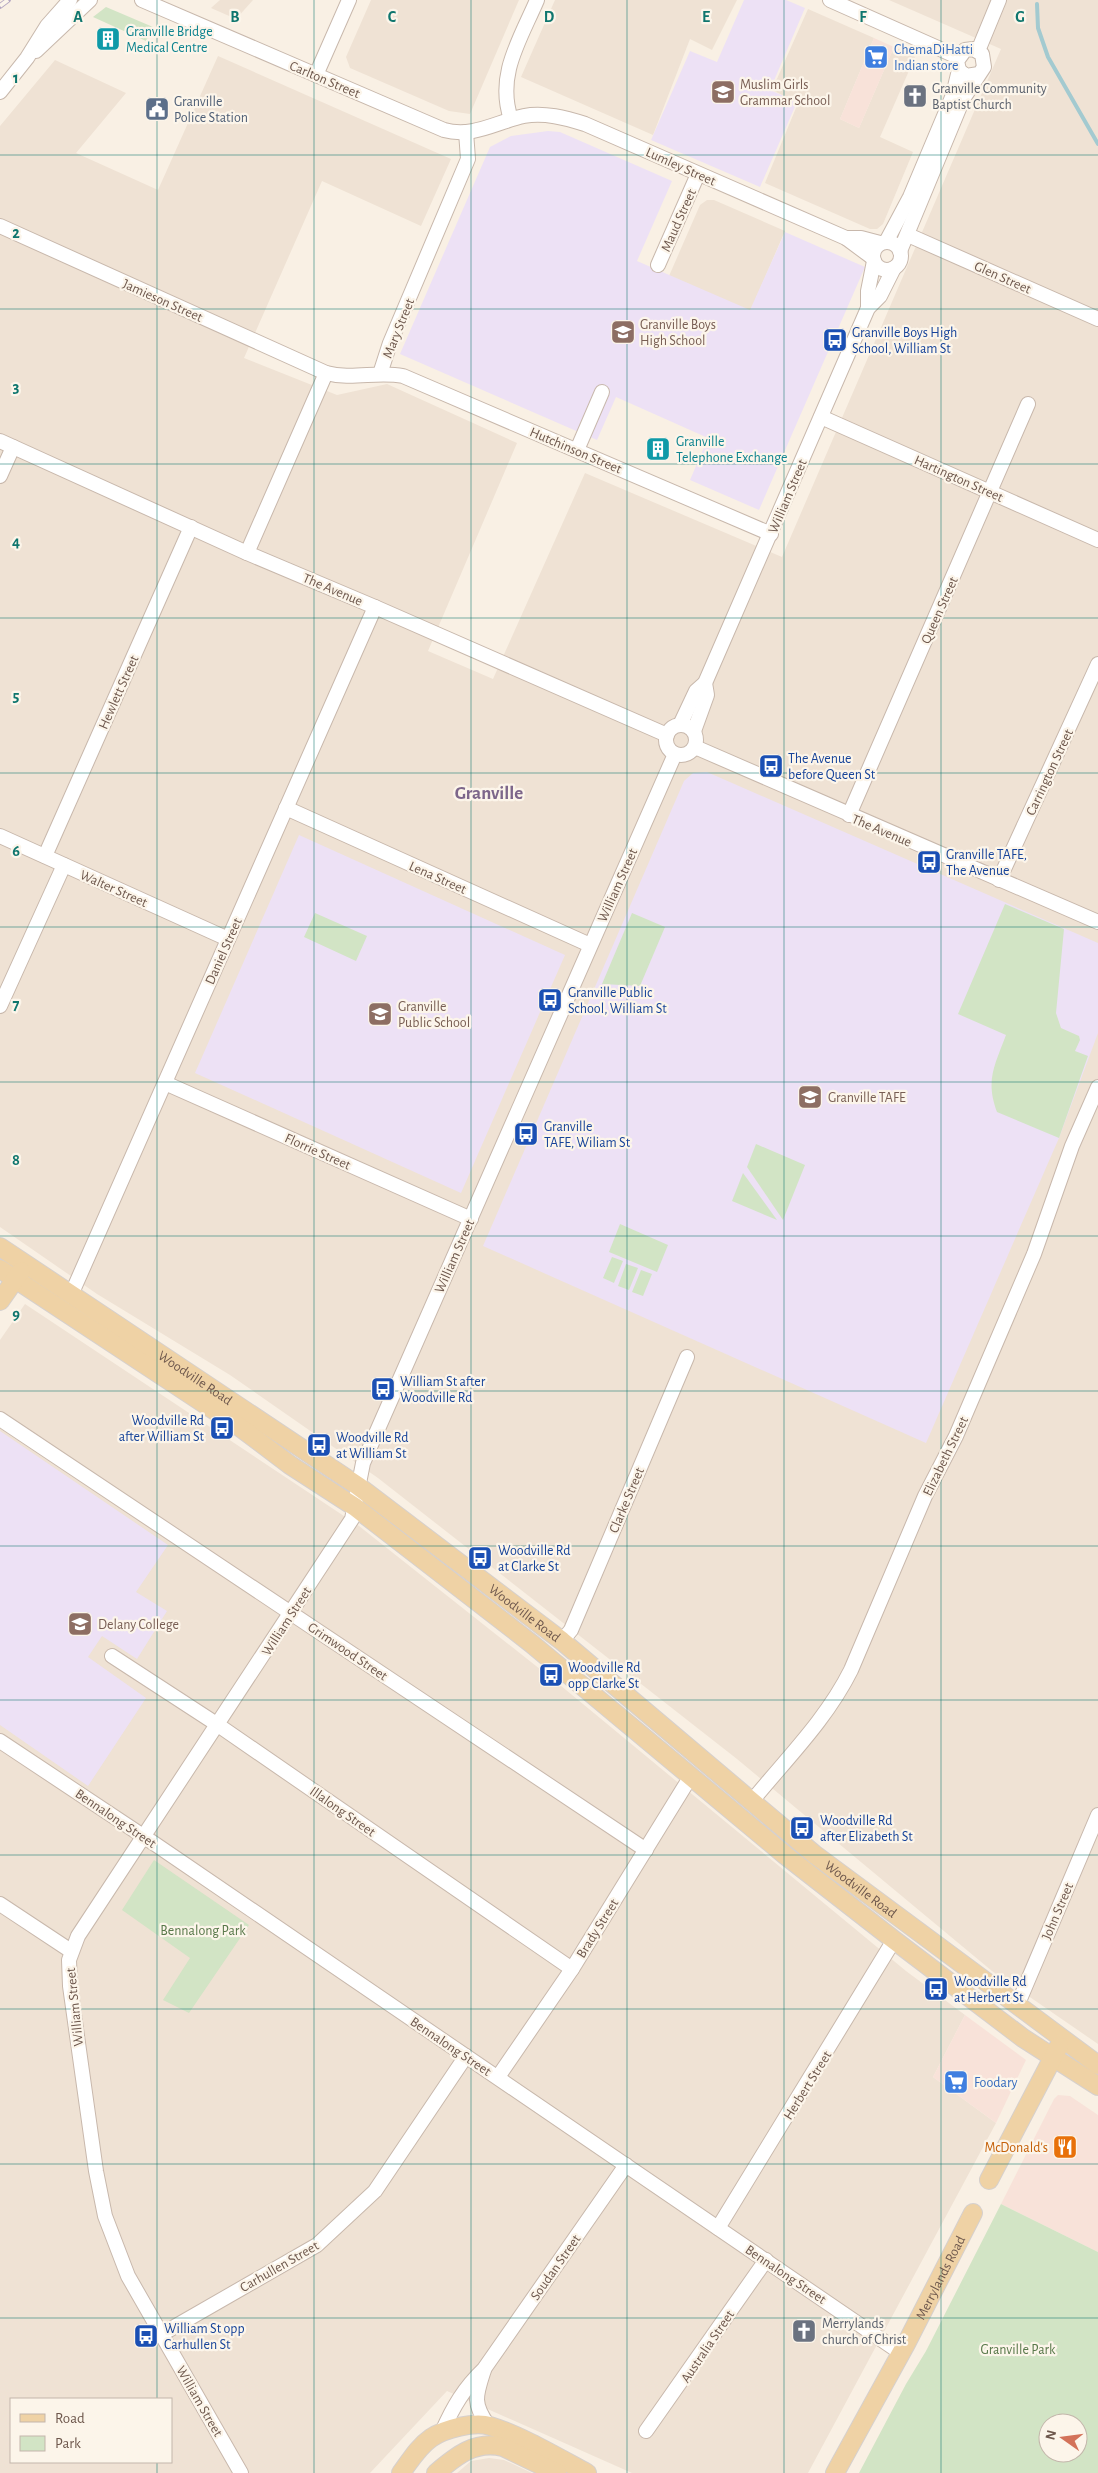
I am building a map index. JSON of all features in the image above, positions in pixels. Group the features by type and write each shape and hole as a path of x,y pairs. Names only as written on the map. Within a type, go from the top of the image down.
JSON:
{"main road":[{"name":"Woodville Road","path":"0,1247 358,1486 562,1641 814,1854 898,1914 1017,2006 1098,2065"},
{"path":"0,1301 25,1264"},
{"name":"Woodville Road","path":"0,1270 241,1428 283,1460 355,1507 532,1644 785,1855 894,1940 988,2013 1098,2086"},
{"path":"989,2180 1052,2056 1063,2039"},
{"name":"Merrylands Road","path":"835,2473 901,2353 973,2213"},
{"path":"401,2473 419,2449 442,2432 452,2428 488,2425 548,2452 587,2473"},
{"path":"436,2473 458,2454 485,2445 503,2447 557,2473"}],"street":[{"path":"0,92 27,58 46,26 70,0"},
{"path":"27,58 90,0"},
{"name":"Carlton Street","path":"142,0 444,130 466,132 481,130 512,119"},
{"path":"316,75 349,0"},
{"path":"512,119 505,91 507,74 537,0"},
{"path":"978,51 999,0"},
{"path":"833,1 959,63 966,76 979,74"},
{"path":"969,49 978,51 985,62 963,99 922,195 908,235 900,251 900,262 894,268 880,268 873,260 874,248 883,242 903,211 954,95 959,63 969,49"},
{"name":"Lumley Street","path":"512,119 540,115 585,124 846,238 873,260"},
{"name":"Mary Street","path":"326,374 355,377 380,374 390,343 468,159 466,132"},
{"name":"Maud Street","path":"658,265 698,174"},
{"name":"Jamieson Street","path":"0,226 326,374"},
{"name":"Glen Street","path":"908,235 1098,319"},
{"name":"Lumley Street","path":"846,238 861,238 883,242"},
{"path":"883,242 896,245 900,251"},
{"name":"William Street","path":"868,308 868,291 873,260"},
{"name":"William Street","path":"680,725 696,690 705,683 868,308 880,296 894,268"},
{"path":"247,553 326,374"},
{"name":"Hutchinson Street","path":"380,374 402,376 771,534"},
{"path":"576,450 602,392"},
{"name":"Queen Street","path":"849,815 1028,404"},
{"name":"Hartington Street","path":"821,417 1098,540"},
{"name":"The Avenue","path":"0,441 247,553 376,607 667,735"},
{"path":"0,476 13,447"},
{"name":"Hewlett Street","path":"45,856 191,527"},
{"name":"Daniel Street","path":"71,1295 376,607"},
{"name":"Carrington Street","path":"999,880 1098,664"},
{"name":"William Street","path":"694,731 707,695 705,683"},
{"path":"680,725 694,731 696,742 694,747 684,755 675,754 667,744 667,735 674,727 680,725"},
{"name":"The Avenue","path":"694,747 1098,922"},
{"name":"William Street","path":"241,2473 128,2276 105,2216 96,2172 70,1986 71,1951 78,1936 145,1837 352,1519 366,1456 675,754"},
{"name":"Lena Street","path":"286,808 590,945"},
{"name":"Walter Street","path":"0,836 228,939"},
{"path":"0,1006 64,865"},
{"name":"Florrie Street","path":"165,1083 471,1218"},
{"name":"Elizabeth Street","path":"752,1801 823,1718 838,1696 851,1670 925,1496 956,1436 1034,1254 1072,1146 1094,1106 1098,1088"},
{"name":"Clarke Street","path":"562,1641 571,1630 687,1357"},
{"name":"Grimwood Street","path":"0,1419 646,1850"},
{"name":"Illalong Street","path":"112,1656 218,1725 572,1969"},
{"name":"Bennalong Street","path":"0,1741 145,1837 901,2353"},
{"name":"Brady Street","path":"498,2077 572,1969 691,1776"},
{"name":"John Street","path":"1017,2006 1098,1815"},
{"path":"0,1904 71,1951"},
{"name":"Herbert Street","path":"718,2228 894,1940"},
{"name":"Carhullen Street","path":"162,2334 317,2245 329,2235 375,2191 466,2056"},
{"name":"Soudan Street","path":"442,2432 458,2399 467,2386 484,2369 626,2165"},
{"name":"Australia Street","path":"646,2431 766,2260"},
{"name":"Soudan Street","path":"484,2369 476,2400 481,2416 488,2425"}],"shaded area":[{"path":"220,0 253,0 236,19 211,8"},
{"path":"371,0 519,0 470,114 449,111 350,68 346,57"},
{"path":"555,0 737,0 712,50 690,39 653,135 521,77"},
{"name":"Muslim Girls Grammar School","path":"744,0 786,0 805,8 770,90 797,102 760,187 651,140 690,51 717,62"},
{"path":"889,0 1098,0 1098,2044 992,1971 737,1759 378,1478 230,1375 97,1294 0,1227 0,126 55,60 126,93 76,153 158,190 218,56 451,159 421,226 322,181 244,358 337,395 387,384 517,443 428,651 493,679 585,473 782,557 1001,49"},
{"path":"808,9 874,38 840,119 859,128 894,47 915,57 880,137 913,152 883,224 877,229 870,229 765,183 798,103 772,90"},
{"path":"874,38 894,47 859,128 840,119"},
{"name":"Granville Boys High School","path":"548,131 560,132 672,181 637,261 750,310 785,232 865,267 759,510 690,480 708,438 616,397 597,440 400,354 490,147 511,136"},
{"path":"707,200 714,200 785,231 750,312 669,276 700,205"},
{"name":"Granville TAFE","path":"707,772 1098,943 1098,1033 1059,1138 926,1443 483,1246 684,781 693,773"},
{"name":"Granville Public School","path":"299,835 565,955 461,1193 195,1073"},
{"path":"25,1304 359,1526 560,1685 906,1971 965,2015 933,2077 996,2123 808,2473 632,2473 447,2391 370,2473 0,2473 0,1340"},
{"name":"Delany College","path":"0,1431 168,1545 136,1592 167,1611 137,1659 102,1636 88,1657 146,1698 88,1786 0,1725"},
{"path":"965,2015 1026,2060 996,2123 933,2077"},
{"path":"1058,2095 1070,2096 1098,2115 1098,2252 1001,2204 1054,2099"},
{"path":"489,2458 504,2460 532,2473 457,2473 471,2461"}],"green space":[{"path":"106,7 153,27 146,41 93,17"},
{"path":"1005,904 1064,929 1056,1013 1061,1028 1079,1036 1080,1040 1075,1051 1088,1056 1059,1138 997,1112 993,1101 992,1081 995,1064 1006,1035 958,1014"},
{"path":"315,913 367,936 356,961 304,937"},
{"path":"632,913 665,927 640,986 602,984"},
{"path":"756,1144 805,1165 783,1220 747,1167"},
{"path":"743,1173 777,1220 732,1201"},
{"path":"620,1224 668,1245 657,1272 609,1252"},
{"path":"612,1257 623,1261 614,1283 603,1278"},
{"path":"626,1264 638,1268 629,1290 618,1286"},
{"path":"641,1270 652,1274 643,1296 632,1292"},
{"name":"Bennalong Park","path":"154,1860 249,1925 189,2013 163,2000 190,1958 122,1910"},
{"name":"Granville Park","path":"1001,2204 1098,2252 1098,2473 859,2473 906,2384 926,2351"}],"waterway":[{"path":"1037,4 1038,28 1048,57 1098,144"}],"railway":[{"path":"0,6 8,0"}],"place":[{"name":"Granville Bridge Medical Centre","path":"108,39"},
{"name":"ChemaDiHatti Indian store","path":"876,57"},
{"name":"Muslim Girls Grammar School","path":"723,92"},
{"name":"Granville Community Baptist Church","path":"915,96"},
{"name":"Granville Police Station","path":"157,109"},
{"name":"Granville Boys High School","path":"623,332"},
{"name":"Granville Boys High School, William St","path":"835,340"},
{"name":"Granville Telephone Exchange","path":"658,449"},
{"name":"The Avenue before Queen St","path":"771,766"},
{"name":"Granville TAFE, The Avenue","path":"929,862"},
{"name":"Granville Public School, William St","path":"550,1000"},
{"name":"Granville Public School","path":"380,1014"},
{"name":"Granville TAFE","path":"810,1097"},
{"name":"Granville TAFE, Wiliam St","path":"526,1134"},
{"name":"William St after Woodville Rd","path":"383,1389"},
{"name":"Woodville Rd after William St","path":"222,1428"},
{"name":"Woodville Rd at William St","path":"319,1445"},
{"name":"Woodville Rd at Clarke St","path":"480,1558"},
{"name":"Delany College","path":"80,1624"},
{"name":"Woodville Rd opp Clarke St","path":"551,1675"},
{"name":"Woodville Rd after Elizabeth St","path":"802,1828"},
{"name":"Woodville Rd at Herbert St","path":"936,1989"},
{"name":"Foodary","path":"956,2082"},
{"name":"McDonald's","path":"1065,2147"},
{"name":"Merrylands church of Christ","path":"804,2331"},
{"name":"William St opp Carhullen St","path":"146,2336"}],"district":[{"name":"Granville","path":"489,792"}]}
